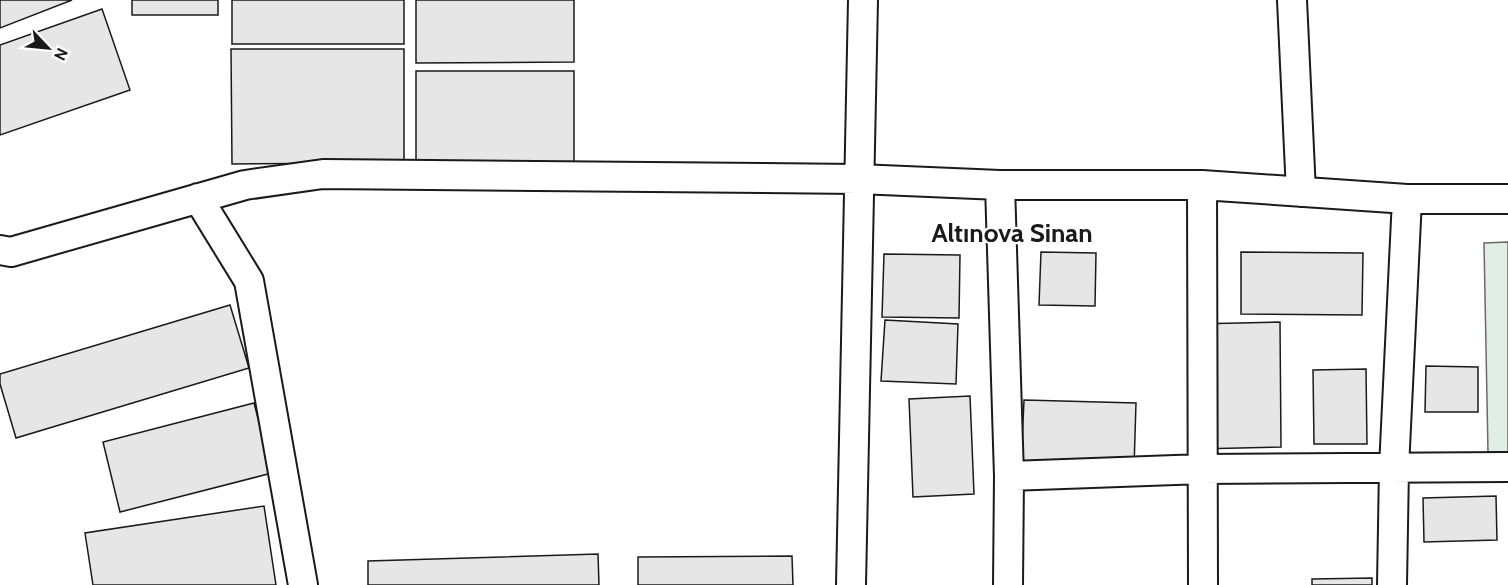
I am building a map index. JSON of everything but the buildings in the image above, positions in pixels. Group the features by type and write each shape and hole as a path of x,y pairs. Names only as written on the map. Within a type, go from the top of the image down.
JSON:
{"street":[{"path":"851,585 862,0"},
{"path":"1292,0 1301,192"},
{"path":"0,250 11,252 245,185 323,174 858,179 1000,185 1202,185 1407,199 1508,199"},
{"path":"1000,185 1009,476 1008,585"},
{"path":"1202,185 1203,585"},
{"path":"198,198 249,281 303,585"},
{"path":"1392,585 1394,468 1407,199"},
{"path":"1009,476 1203,469 1508,467"}],"green space":[{"path":"1508,242 1508,452 1488,452 1484,243"}],"district":[{"name":"Altınova Sinan","path":"1012,233"}]}
